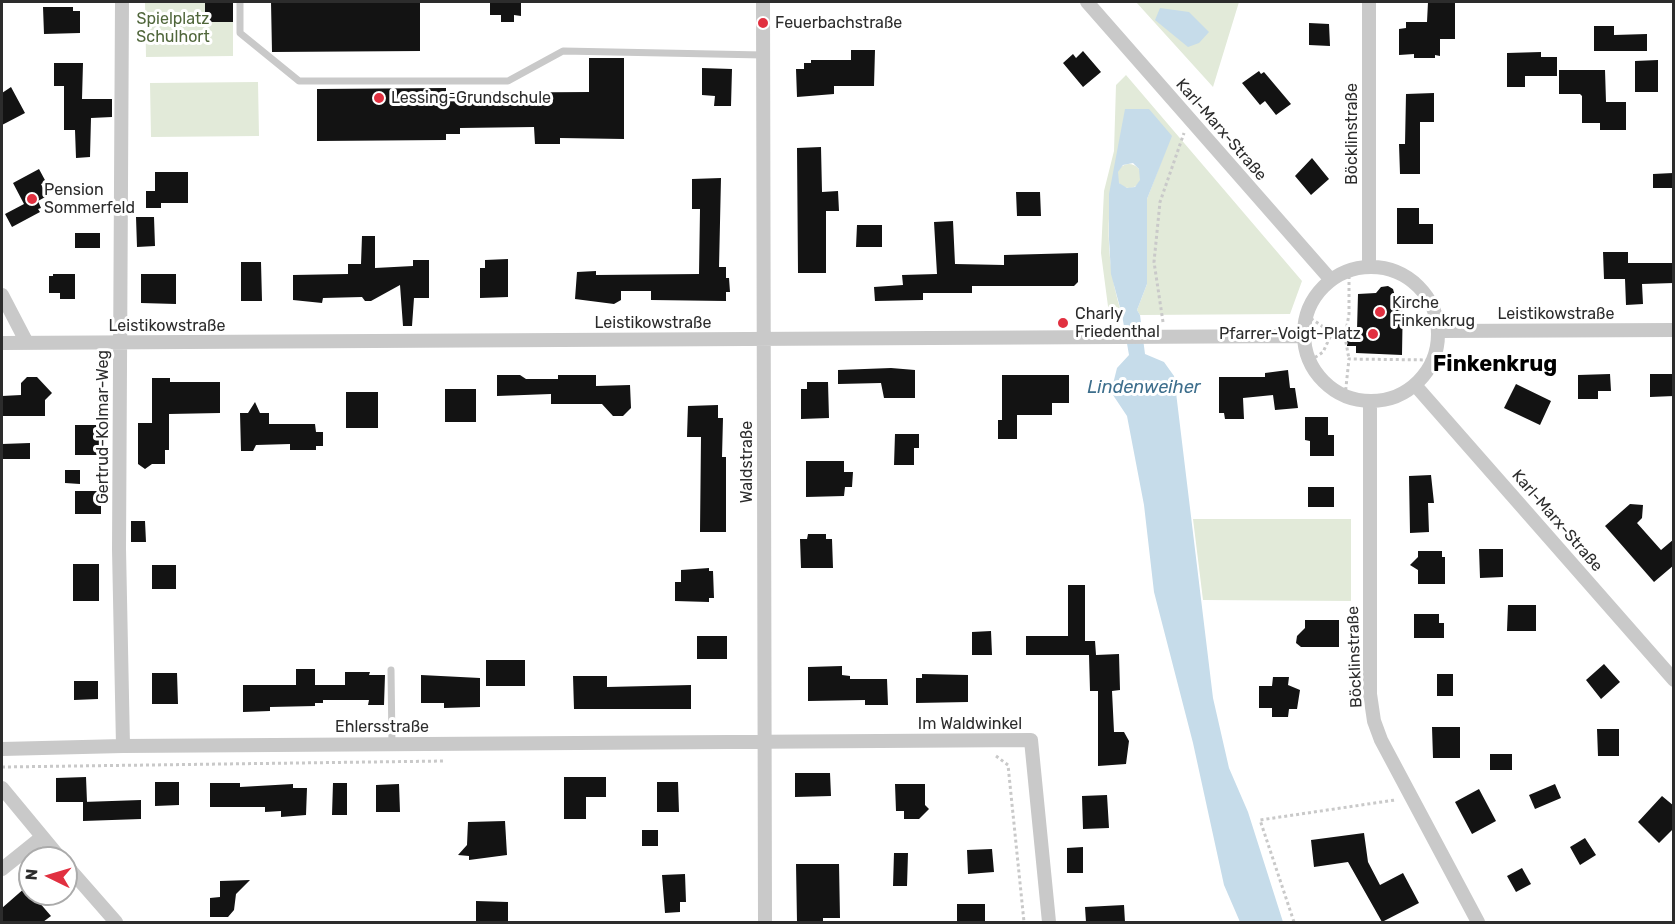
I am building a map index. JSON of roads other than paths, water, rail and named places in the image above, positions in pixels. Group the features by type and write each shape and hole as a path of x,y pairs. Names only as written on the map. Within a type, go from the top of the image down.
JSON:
{"street":[{"name":"Gertrud-Kolmar-Weg","path":"122,2 119,549 123,746"},
{"name":"Waldstraße","path":"763,2 765,922"},
{"name":"Karl-Marx-Straße","path":"1087,2 1331,280"},
{"name":"Böcklinstraße","path":"1369,2 1369,266"},
{"path":"1369,266 1394,270 1417,284 1432,305 1439,331 1433,360 1415,385 1394,397 1370,401 1345,396 1324,382 1310,361 1304,336 1306,315 1316,296 1331,280 1349,270 1369,266"},
{"path":"2,295 27,343"},
{"name":"Leistikowstraße","path":"1439,331 1674,330"},
{"name":"Leistikowstraße","path":"2,343 1149,335 1304,336"},
{"name":"Karl-Marx-Straße","path":"1415,385 1674,680"},
{"name":"Böcklinstraße","path":"1370,401 1370,694 1374,721 1381,740 1411,798 1478,922"},
{"name":"Im Waldwinkel","path":"763,742 1030,740 1049,922"},
{"name":"Ehlersstraße","path":"2,749 123,746 763,742"},
{"path":"2,788 50,846"},
{"path":"2,869 42,837"},
{"path":"78,879 116,922"}],"lane":[{"path":"240,2 240,33 299,81 508,81 563,51 764,55"},
{"path":"391,670 392,744"}],"water":[{"path":"1160,8 1189,12 1209,32 1199,43 1188,47 1155,20"},
{"name":"Lindenweiher","path":"1125,109 1149,109 1172,136 1147,199 1147,284 1137,310 1140,315 1145,354 1164,362 1174,376 1213,698 1229,768 1248,812 1283,922 1240,922 1224,885 1193,743 1154,592 1144,505 1127,416 1111,392 1117,368 1129,355 1122,315 1111,274 1109,194","holes":["1133,163 1139,169 1140,180 1135,187 1127,188 1119,183 1118,172 1123,165"]}],"place":[{"name":"Feuerbachstraße","path":"763,23"},
{"name":"Lessing-Grundschule","path":"379,98"},
{"name":"Pension Sommerfeld","path":"32,199"},
{"name":"Kirche Finkenkrug","path":"1380,312"},
{"name":"Charly Friedenthal","path":"1063,323"},
{"name":"Pfarrer-Voigt-Platz","path":"1373,334"}],"district":[{"name":"Finkenkrug","path":"1495,365"}],"park label":[{"name":"Spielplatz Schulhort","path":"173,28"}]}
